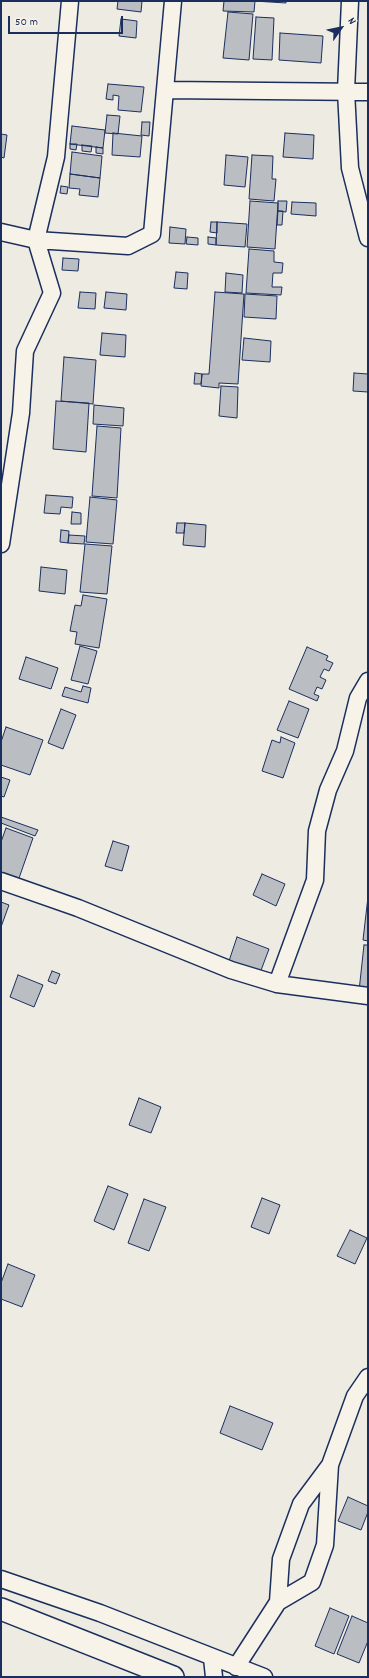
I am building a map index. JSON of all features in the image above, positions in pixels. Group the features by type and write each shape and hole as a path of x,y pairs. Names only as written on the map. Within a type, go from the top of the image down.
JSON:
{"main road":[{"path":"1,1609 173,1677"}],"street":[{"path":"1,544 21,414 25,352 52,293 36,240 56,157 70,1"},
{"path":"1,232 36,240 128,246 152,234 173,1"},
{"path":"350,1 346,91 350,168 368,238"},
{"path":"166,90 368,92"},
{"path":"277,984 315,880 317,832 328,790 345,751 358,698 368,682"},
{"path":"1,881 78,908 231,970 277,984 368,996"},
{"path":"236,1667 278,1602 312,1582 325,1545 330,1465 355,1396 368,1377"},
{"path":"278,1602 281,1559 301,1504 330,1465"},
{"path":"1,1579 100,1613 212,1658 264,1677"},
{"path":"212,1658 214,1677"}],"building":[{"path":"118,1 142,1 141,12 117,9"},
{"path":"224,1 255,1 254,12 223,11"},
{"path":"254,1 286,1 286,3"},
{"path":"228,12 253,14 249,60 223,58"},
{"path":"256,17 274,18 272,60 253,59"},
{"path":"121,19 137,21 136,38 119,36"},
{"path":"280,33 323,36 321,63 279,60"},
{"path":"108,84 144,87 141,112 118,110 119,96 113,95 113,100 106,99"},
{"path":"107,115 120,116 118,134 105,133"},
{"path":"142,122 150,122 149,136 141,135"},
{"path":"72,126 105,130 103,148 70,144"},
{"path":"113,133 142,136 140,157 112,155"},
{"path":"285,133 314,135 313,159 283,157"},
{"path":"1,134 7,135 4,158 1,157"},
{"path":"70,144 77,144 76,150 70,149"},
{"path":"82,145 92,146 91,152 82,151"},
{"path":"96,147 103,148 103,154 96,153"},
{"path":"72,152 102,156 100,178 70,174"},
{"path":"226,155 248,157 245,187 224,185"},
{"path":"252,155 273,156 272,179 276,179 274,201 249,199"},
{"path":"70,174 100,178 98,197 79,195 80,189 69,188"},
{"path":"61,186 68,187 67,194 60,193"},
{"path":"250,201 278,203 275,249 247,247"},
{"path":"278,201 287,201 286,212 278,211"},
{"path":"292,202 316,203 316,216 291,214"},
{"path":"278,211 283,211 282,225 277,225"},
{"path":"211,222 217,222 217,233 210,232"},
{"path":"217,222 247,224 245,247 216,245"},
{"path":"170,227 186,229 185,244 169,243"},
{"path":"187,237 198,238 198,245 186,244"},
{"path":"208,237 216,238 216,245 208,244"},
{"path":"249,249 274,251 274,262 283,263 282,273 273,273 272,287 282,287 281,295 246,293"},
{"path":"63,258 79,259 78,271 62,270"},
{"path":"176,272 188,273 187,289 174,288"},
{"path":"226,273 243,275 242,293 225,292"},
{"path":"80,292 96,293 95,309 78,308"},
{"path":"106,292 127,294 126,310 104,308"},
{"path":"215,292 244,294 238,384 219,383 219,388 201,386 202,374 209,374"},
{"path":"245,294 277,296 276,319 244,317"},
{"path":"102,333 126,335 125,357 100,355"},
{"path":"244,338 271,341 270,362 242,360"},
{"path":"64,357 96,360 93,404 61,401"},
{"path":"195,373 202,374 201,384 194,384"},
{"path":"354,373 368,374 368,392 353,391"},
{"path":"221,386 238,387 237,418 219,416"},
{"path":"56,401 89,403 86,452 53,449"},
{"path":"94,405 124,408 123,426 93,424"},
{"path":"97,426 121,428 117,498 92,496"},
{"path":"46,495 73,497 72,508 61,507 60,514 44,513"},
{"path":"90,497 117,500 113,544 86,542"},
{"path":"72,512 81,513 81,524 71,524"},
{"path":"177,523 185,523 184,533 176,533"},
{"path":"185,523 206,525 205,547 183,545"},
{"path":"61,530 69,531 68,543 60,542"},
{"path":"69,535 85,536 84,544 68,543"},
{"path":"85,544 112,546 107,594 80,592"},
{"path":"41,567 67,570 65,594 39,591"},
{"path":"83,595 107,599 99,648 75,644 77,632 70,631 75,605 81,606"},
{"path":"80,646 97,651 88,684 71,680"},
{"path":"307,647 328,656 326,660 333,663 329,671 324,669 320,677 326,680 322,689 317,687 314,694 319,696 317,701 289,689"},
{"path":"26,657 58,668 51,689 19,679"},
{"path":"83,686 91,688 88,703 62,696 65,687 81,692"},
{"path":"289,701 309,709 298,738 277,730"},
{"path":"61,709 76,715 63,749 48,743"},
{"path":"6,727 43,740 30,775 1,765 1,742"},
{"path":"281,737 295,743 283,778 262,771 272,740 280,743"},
{"path":"1,777 10,780 4,797 1,796"},
{"path":"1,817 38,830 35,836 1,823"},
{"path":"6,828 33,838 18,881 1,874 1,842"},
{"path":"113,841 129,846 122,871 105,866"},
{"path":"262,874 285,884 276,906 253,895"},
{"path":"368,897 368,941 363,940"},
{"path":"1,902 9,905 1,927"},
{"path":"237,937 269,949 260,973 229,961"},
{"path":"364,945 368,945 368,992 359,991"},
{"path":"52,971 60,974 56,984 48,981"},
{"path":"18,975 43,985 34,1007 10,997"},
{"path":"139,1098 161,1107 151,1133 129,1125"},
{"path":"108,1186 128,1194 114,1230 94,1221"},
{"path":"262,1198 280,1205 269,1234 251,1227"},
{"path":"144,1199 166,1207 149,1251 128,1243"},
{"path":"350,1230 367,1238 355,1264 337,1256"},
{"path":"8,1264 35,1275 22,1307 1,1299 1,1283"},
{"path":"230,1406 273,1423 262,1450 220,1433"},
{"path":"348,1497 368,1506 368,1512 361,1530 338,1521"},
{"path":"330,1608 349,1616 334,1654 315,1646"},
{"path":"352,1616 368,1623 368,1641 359,1663 337,1654"}]}
